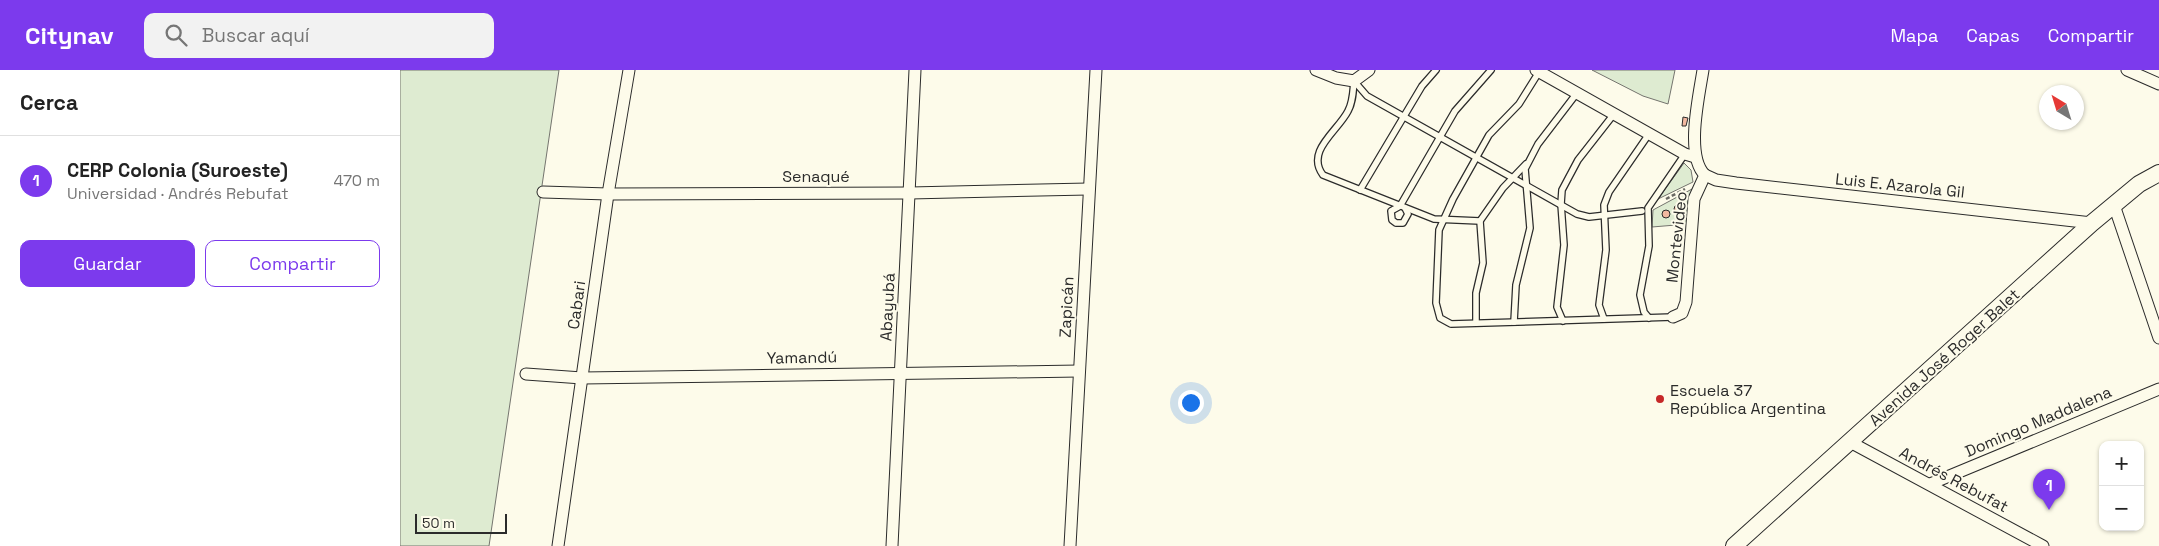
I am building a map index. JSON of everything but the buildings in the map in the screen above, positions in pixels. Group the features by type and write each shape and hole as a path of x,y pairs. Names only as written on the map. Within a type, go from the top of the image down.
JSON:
{"street":[{"name":"Cabari","path":"558,546 608,194 629,70"},
{"name":"Abayubá","path":"892,546 915,70"},
{"name":"Zapicán","path":"1070,546 1096,70"},
{"path":"1316,70 1336,78 1354,81 1369,70"},
{"path":"1537,71 1690,155 1703,70"},
{"path":"2127,70 2159,84"},
{"name":"Montevideo","path":"1673,317 1682,313 1686,302 1694,199 1705,175 1690,155"},
{"name":"Avenida José Roger Balet","path":"1734,546 2092,223 2139,184 2159,173"},
{"name":"Luis E. Azarola Gil","path":"1705,175 1716,180 1736,183 2092,223"},
{"name":"Senaqué","path":"544,192 608,194 910,193 1088,189"},
{"path":"2114,205 2159,338"},
{"name":"Yamandú","path":"526,374 582,378 899,372 1079,371"},
{"name":"Domingo Maddalena","path":"1930,484 2159,389"},
{"name":"Andrés Rebufat","path":"1850,442 2043,546"}],"lane":[{"path":"1360,190 1422,86 1436,70"},
{"path":"1402,207 1416,174 1429,159 1460,105 1491,70"},
{"path":"1537,71 1519,104 1489,135 1475,158 1439,230 1436,303 1438,314 1446,323 1673,317"},
{"path":"1354,81 1366,96 1582,216 1604,216 1645,210 1690,155"},
{"path":"1354,81 1352,102 1320,151 1318,164 1323,175 1402,207 1444,220 1480,221"},
{"path":"1476,323 1476,293 1483,264 1480,221 1503,188 1526,164 1538,144 1577,93"},
{"path":"1563,320 1556,307 1564,246 1562,190 1571,172 1614,114"},
{"path":"1604,319 1599,305 1606,250 1604,205 1609,192 1649,134"},
{"path":"1514,322 1516,285 1530,228 1529,203 1524,184 1526,164"},
{"path":"1645,210 1649,246 1640,295 1644,312 1649,318"}],"path":[{"path":"1645,210 1692,186 1705,175"}],"green space":[{"path":"400,70 559,70 489,546 400,546"},
{"path":"1592,70 1675,70 1668,104 1643,96"},
{"path":"1684,163 1691,170 1693,182 1658,199"},
{"path":"1692,189 1688,224 1652,227 1653,210"}],"place":[{"name":"Escuela 37 República Argentina","path":"1660,399"},
{"name":"CERP Colonia (Suroeste)","path":"2049,510"}]}
